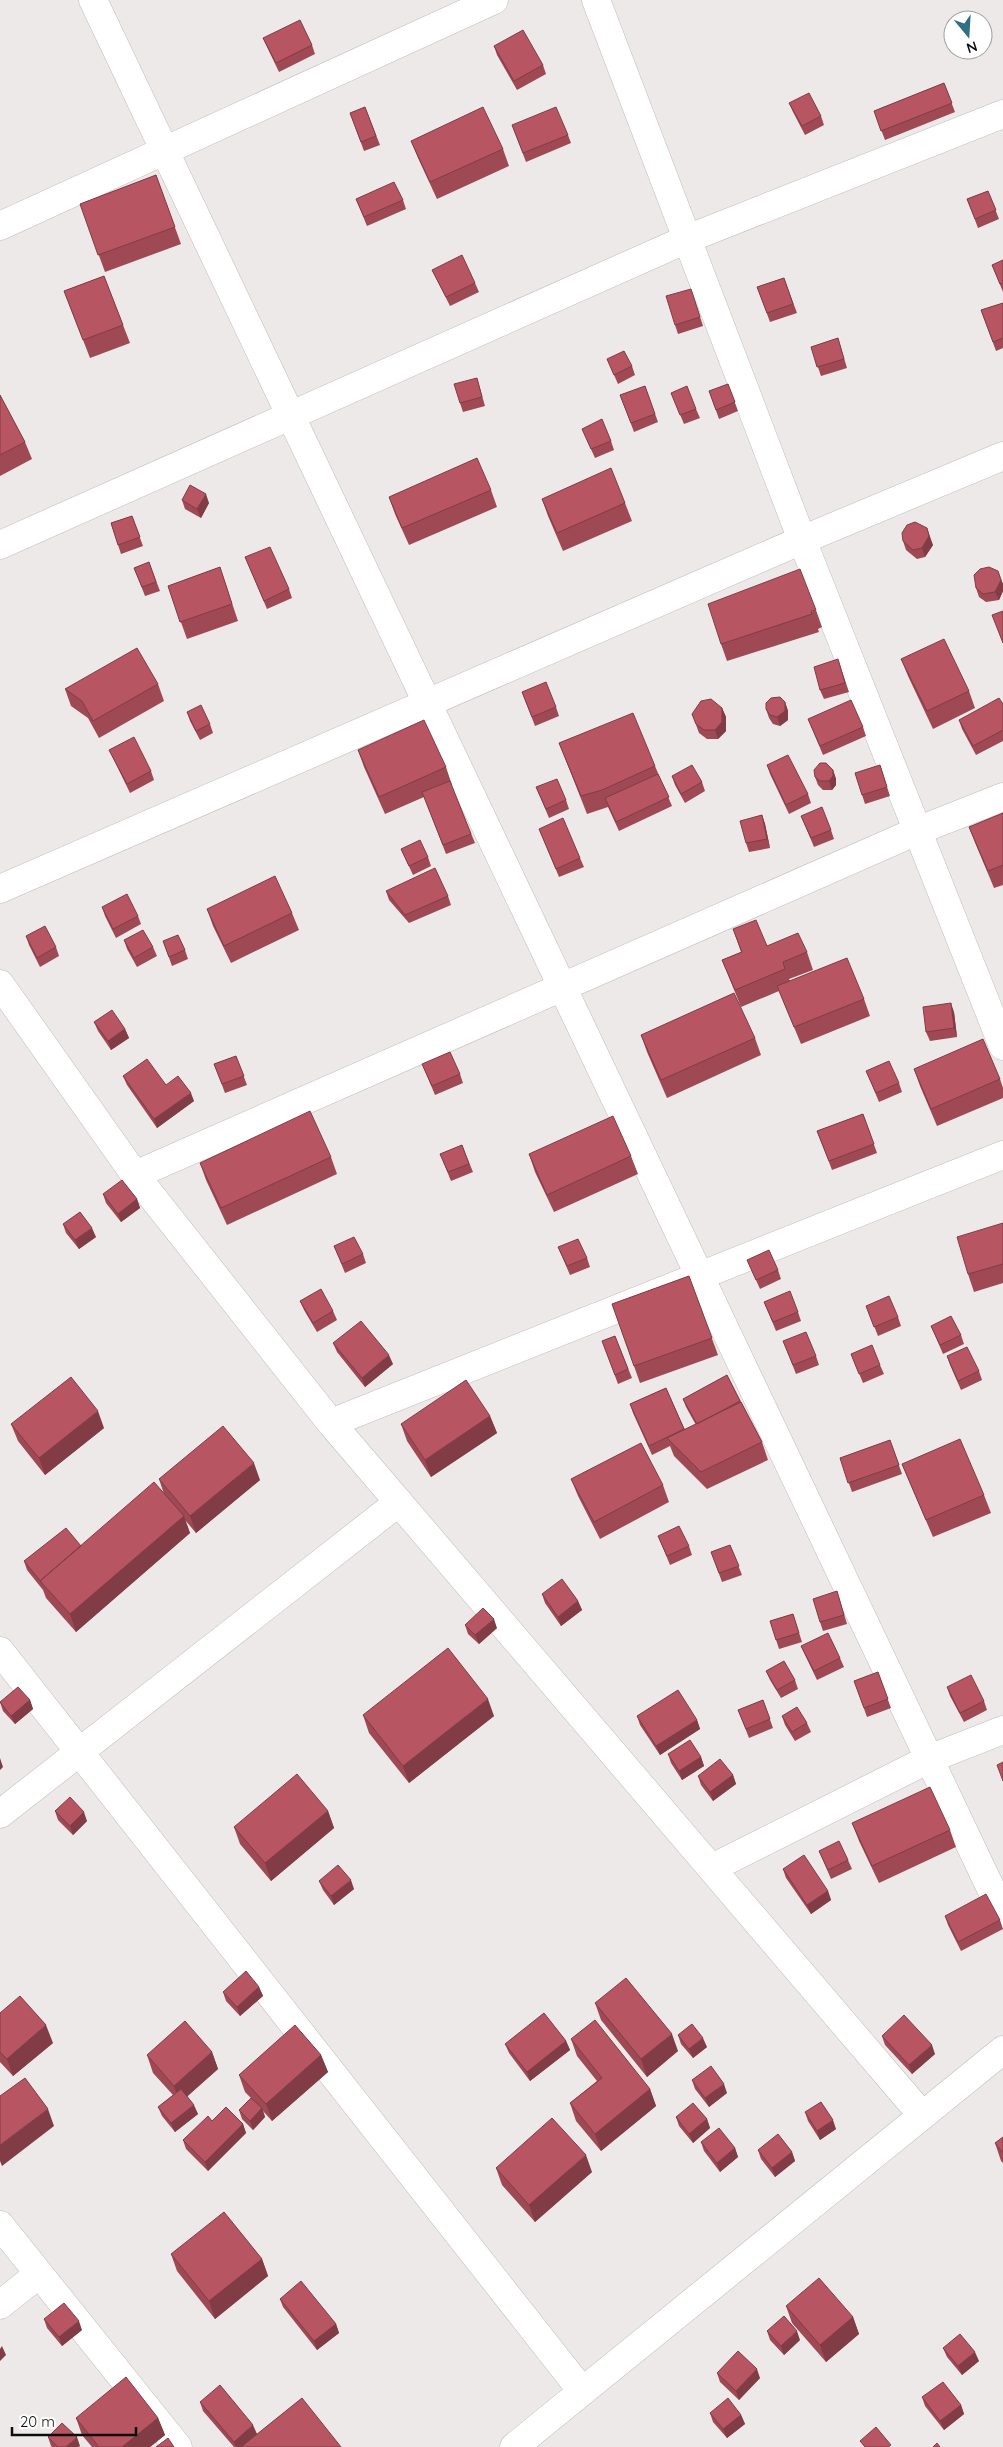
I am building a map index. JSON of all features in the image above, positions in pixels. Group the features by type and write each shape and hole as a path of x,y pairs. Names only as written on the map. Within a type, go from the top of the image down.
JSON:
{"street":[{"path":"93,0 1003,1914"},
{"path":"0,226 494,0"},
{"path":"596,0 802,540 1003,1046"},
{"path":"0,545 687,239 1003,114"},
{"path":"0,889 802,540 1003,456"},
{"path":"135,1175 917,831 1003,797"},
{"path":"0,984 135,1175 331,1423 922,2115"},
{"path":"331,1423 1003,1155"},
{"path":"0,1814 399,1502"},
{"path":"0,1651 582,2391"},
{"path":"712,1868 929,1759 1003,1730"},
{"path":"514,2447 1003,2050"},
{"path":"0,2225 178,2447"},
{"path":"0,2305 39,2274"}],"building":[{"path":"300,20 312,45 276,63 263,38"},
{"path":"523,30 543,65 514,81 494,46"},
{"path":"944,83 952,103 881,131 874,111"},
{"path":"809,93 821,116 802,126 789,103"},
{"path":"365,107 376,136 361,142 350,113"},
{"path":"483,107 503,149 430,182 411,141"},
{"path":"556,107 568,135 523,153 512,125"},
{"path":"156,175 175,227 98,255 80,204"},
{"path":"394,182 403,200 364,217 356,199"},
{"path":"988,191 996,210 975,219 967,199"},
{"path":"462,255 475,283 446,297 432,270"},
{"path":"1003,260 1003,283 1000,284 992,265"},
{"path":"104,276 123,325 83,340 64,291"},
{"path":"784,278 793,304 767,313 757,287"},
{"path":"691,289 700,317 675,325 666,296"},
{"path":"1003,303 1003,338 993,342 981,310"},
{"path":"838,338 844,359 817,367 811,347"},
{"path":"624,351 632,366 614,375 607,359"},
{"path":"477,378 482,397 460,403 454,384"},
{"path":"728,384 735,402 716,410 709,391"},
{"path":"645,386 655,414 631,423 620,395"},
{"path":"687,386 696,409 680,415 671,393"},
{"path":"0,395 25,442 0,455"},
{"path":"602,419 611,441 591,449 582,429"},
{"path":"477,458 491,490 402,528 389,497"},
{"path":"611,468 625,503 557,533 542,499"},
{"path":"190,485 206,494 197,509 182,500"},
{"path":"132,516 140,537 118,545 111,523"},
{"path":"915,522 927,528 929,536 922,548 913,550 903,541 902,533 907,525"},
{"path":"270,547 289,589 264,601 245,557"},
{"path":"149,562 156,582 142,587 134,568"},
{"path":"220,567 232,604 180,622 168,586"},
{"path":"989,567 998,571 1001,580 995,592 983,594 976,588 974,575 980,569"},
{"path":"800,569 816,610 811,611 812,614 721,644 708,604"},
{"path":"1003,611 1003,643 992,615"},
{"path":"944,639 969,691 927,711 901,659"},
{"path":"137,648 158,684 93,721 82,701 65,689"},
{"path":"838,659 845,683 820,690 814,667"},
{"path":"546,682 556,707 532,717 522,692"},
{"path":"780,697 785,702 785,711 777,717 770,715 766,709 766,703 771,698"},
{"path":"999,698 1003,704 1003,730 973,746 959,720"},
{"path":"711,699 722,708 722,722 715,730 704,730 696,724 692,714 701,701"},
{"path":"851,700 863,727 820,746 808,719"},
{"path":"201,705 210,724 196,731 187,712"},
{"path":"633,713 655,766 602,790 581,796 559,743"},
{"path":"424,720 446,767 379,797 358,750"},
{"path":"134,737 151,771 127,784 109,750"},
{"path":"788,755 808,794 786,805 767,765"},
{"path":"820,763 826,763 833,770 833,776 829,781 820,781 815,777 814,770"},
{"path":"692,765 702,782 681,794 672,776"},
{"path":"880,765 887,787 862,795 855,773"},
{"path":"658,774 669,797 616,822 605,798"},
{"path":"557,779 566,800 546,809 536,787"},
{"path":"450,781 471,834 443,845 422,792"},
{"path":"822,807 831,830 811,838 801,816"},
{"path":"1003,813 1003,865 988,871 969,827"},
{"path":"762,815 767,839 746,843 740,821"},
{"path":"563,818 580,858 556,869 539,829"},
{"path":"420,840 428,857 409,866 401,849"},
{"path":"435,868 448,896 405,915 386,891"},
{"path":"275,876 292,913 224,946 207,909"},
{"path":"127,894 138,916 113,929 102,907"},
{"path":"756,920 767,946 798,933 807,952 783,962 785,969 735,990 722,960 742,952 733,929"},
{"path":"45,926 56,947 37,958 26,936"},
{"path":"143,930 153,947 134,958 124,940"},
{"path":"178,935 185,950 169,957 163,941"},
{"path":"847,958 864,999 794,1027 777,986"},
{"path":"734,993 755,1038 661,1080 641,1035"},
{"path":"951,1003 954,1028 926,1032 923,1007"},
{"path":"112,1010 125,1029 108,1041 94,1022"},
{"path":"983,1039 1000,1079 931,1109 914,1069"},
{"path":"450,1052 460,1074 432,1086 422,1064"},
{"path":"236,1056 244,1076 222,1084 214,1064"},
{"path":"147,1059 166,1085 178,1076 191,1093 154,1119 123,1076"},
{"path":"889,1061 899,1083 876,1093 866,1071"},
{"path":"310,1111 331,1157 221,1208 200,1163"},
{"path":"863,1114 874,1144 829,1161 817,1131"},
{"path":"613,1116 631,1156 547,1195 529,1154"},
{"path":"462,1145 469,1164 448,1172 440,1154"},
{"path":"122,1180 137,1199 118,1214 103,1194"},
{"path":"80,1212 92,1228 75,1240 63,1224"},
{"path":"1003,1223 1003,1264 968,1274 957,1237"},
{"path":"354,1237 363,1254 342,1264 334,1246"},
{"path":"578,1239 587,1258 567,1266 558,1247"},
{"path":"769,1250 778,1270 756,1280 747,1260"},
{"path":"689,1276 712,1338 634,1366 612,1304"},
{"path":"321,1289 333,1311 313,1323 300,1301"},
{"path":"790,1291 798,1312 773,1322 764,1302"},
{"path":"889,1296 898,1317 874,1327 866,1306"},
{"path":"951,1316 961,1335 940,1345 931,1326"},
{"path":"361,1321 389,1355 362,1378 333,1343"},
{"path":"806,1332 816,1356 793,1365 783,1341"},
{"path":"615,1336 628,1369 615,1375 602,1341"},
{"path":"872,1345 880,1365 859,1374 851,1354"},
{"path":"967,1347 979,1371 958,1381 947,1356"},
{"path":"727,1375 740,1401 697,1424 683,1399"},
{"path":"71,1377 98,1411 39,1458 11,1424"},
{"path":"466,1380 490,1416 425,1460 401,1424"},
{"path":"666,1388 684,1429 649,1446 630,1404"},
{"path":"741,1402 762,1442 701,1472 667,1438"},
{"path":"223,1426 254,1463 190,1516 159,1479"},
{"path":"960,1439 984,1495 926,1520 902,1464"},
{"path":"890,1440 899,1465 848,1483 840,1458"},
{"path":"641,1443 663,1485 594,1522 571,1479"},
{"path":"154,1482 184,1516 70,1614 40,1581"},
{"path":"679,1526 689,1546 667,1556 658,1536"},
{"path":"66,1528 81,1546 40,1581 24,1561"},
{"path":"730,1545 739,1566 719,1573 711,1552"},
{"path":"562,1579 578,1601 558,1617 542,1594"},
{"path":"837,1591 844,1615 820,1622 813,1599"},
{"path":"483,1608 494,1619 475,1635 465,1625"},
{"path":"793,1614 799,1633 776,1640 770,1621"},
{"path":"828,1633 840,1658 814,1671 801,1646"},
{"path":"448,1648 488,1699 403,1766 363,1715"},
{"path":"784,1661 795,1680 777,1690 766,1671"},
{"path":"878,1672 888,1699 864,1708 854,1681"},
{"path":"971,1675 984,1701 960,1713 947,1687"},
{"path":"18,1687 30,1700 11,1716 0,1702"},
{"path":"678,1690 697,1720 656,1746 637,1716"},
{"path":"763,1700 770,1719 746,1729 738,1710"},
{"path":"797,1707 807,1723 792,1732 782,1716"},
{"path":"690,1740 701,1757 679,1771 668,1754"},
{"path":"720,1759 733,1775 710,1792 698,1776"},
{"path":"1003,1762 1003,1781 997,1765"},
{"path":"297,1774 328,1811 265,1863 234,1827"},
{"path":"930,1787 950,1830 872,1866 852,1823"},
{"path":"70,1797 84,1812 70,1826 55,1811"},
{"path":"839,1841 848,1860 828,1870 819,1851"},
{"path":"804,1855 828,1891 807,1905 783,1869"},
{"path":"338,1865 351,1880 331,1896 319,1881"},
{"path":"986,1894 1000,1920 958,1942 945,1916"},
{"path":"246,1971 259,1987 237,2007 223,1992"},
{"path":"626,1978 672,2034 641,2059 595,2003"},
{"path":"20,1996 46,2025 7,2059 0,2052 0,2013"},
{"path":"544,2013 566,2041 527,2072 505,2044"},
{"path":"904,2015 932,2045 909,2065 882,2036"},
{"path":"595,2020 650,2089 595,2134 570,2103 602,2078 571,2039"},
{"path":"185,2021 212,2052 174,2086 147,2055"},
{"path":"692,2024 703,2038 689,2049 678,2035"},
{"path":"295,2025 321,2055 266,2104 239,2075"},
{"path":"711,2066 724,2084 705,2098 692,2080"},
{"path":"25,2078 48,2109 0,2145 0,2096"},
{"path":"181,2089 194,2105 171,2123 158,2107"},
{"path":"251,2098 262,2108 250,2121 239,2110"},
{"path":"821,2102 833,2120 817,2131 805,2112"},
{"path":"693,2103 707,2119 689,2134 676,2117"},
{"path":"226,2107 243,2124 205,2162 183,2140 208,2116 212,2121"},
{"path":"552,2118 586,2155 529,2205 496,2168"},
{"path":"719,2128 735,2148 717,2163 701,2142"},
{"path":"778,2134 792,2152 772,2168 758,2150"},
{"path":"1003,2137 1003,2153 995,2143"},
{"path":"224,2212 262,2259 209,2301 171,2254"},
{"path":"819,2278 853,2317 820,2345 786,2306"},
{"path":"301,2281 336,2324 314,2341 280,2299"},
{"path":"64,2303 79,2321 59,2337 44,2319"},
{"path":"784,2316 797,2331 781,2346 767,2331"},
{"path":"960,2334 975,2352 958,2366 943,2348"},
{"path":"738,2351 757,2369 736,2391 717,2373"},
{"path":"126,2377 158,2418 122,2447 99,2447 76,2418"},
{"path":"943,2382 961,2405 940,2421 922,2397"},
{"path":"220,2385 253,2425 234,2442 200,2402"},
{"path":"302,2398 341,2447 241,2447"},
{"path":"728,2398 741,2415 723,2429 710,2413"},
{"path":"62,2423 77,2437 66,2447 58,2447 48,2437"},
{"path":"876,2427 891,2445 888,2447 865,2447 860,2441"},
{"path":"168,2438 174,2447 156,2447"}]}
